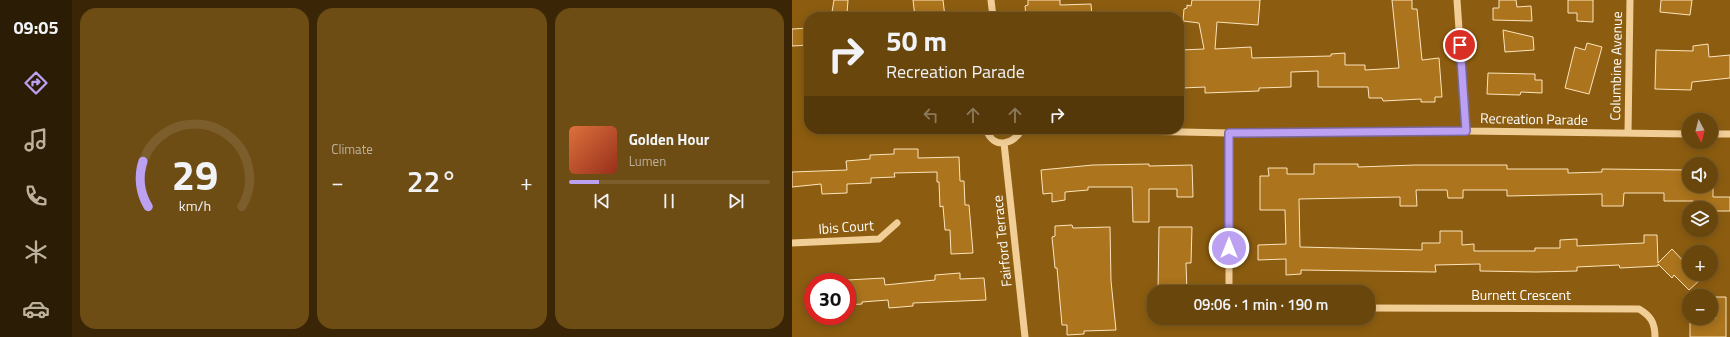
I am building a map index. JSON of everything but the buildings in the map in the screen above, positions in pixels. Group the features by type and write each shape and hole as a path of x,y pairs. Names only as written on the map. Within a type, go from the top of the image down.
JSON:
{"street":[{"path":"991,0 992,12"},
{"path":"1457,0 1466,131"},
{"name":"Columbine Avenue","path":"1628,133 1630,0"},
{"name":"Recreation Parade","path":"1184,132 1466,131 1682,134"},
{"path":"1229,133 1229,285"},
{"path":"989,134 992,139 1004,143 1016,138 1019,134"},
{"path":"1718,134 1730,134"},
{"name":"Fairford Terrace","path":"1004,143 1025,337"},
{"name":"Ibis Court","path":"792,243 879,239 897,223"},
{"name":"Burnett Crescent","path":"1375,308 1639,309 1649,315 1655,328 1655,337"},
{"path":"1019,337 1025,337"}],"route":[{"path":"1229,248 1229,133 1466,131 1460,45"}]}
